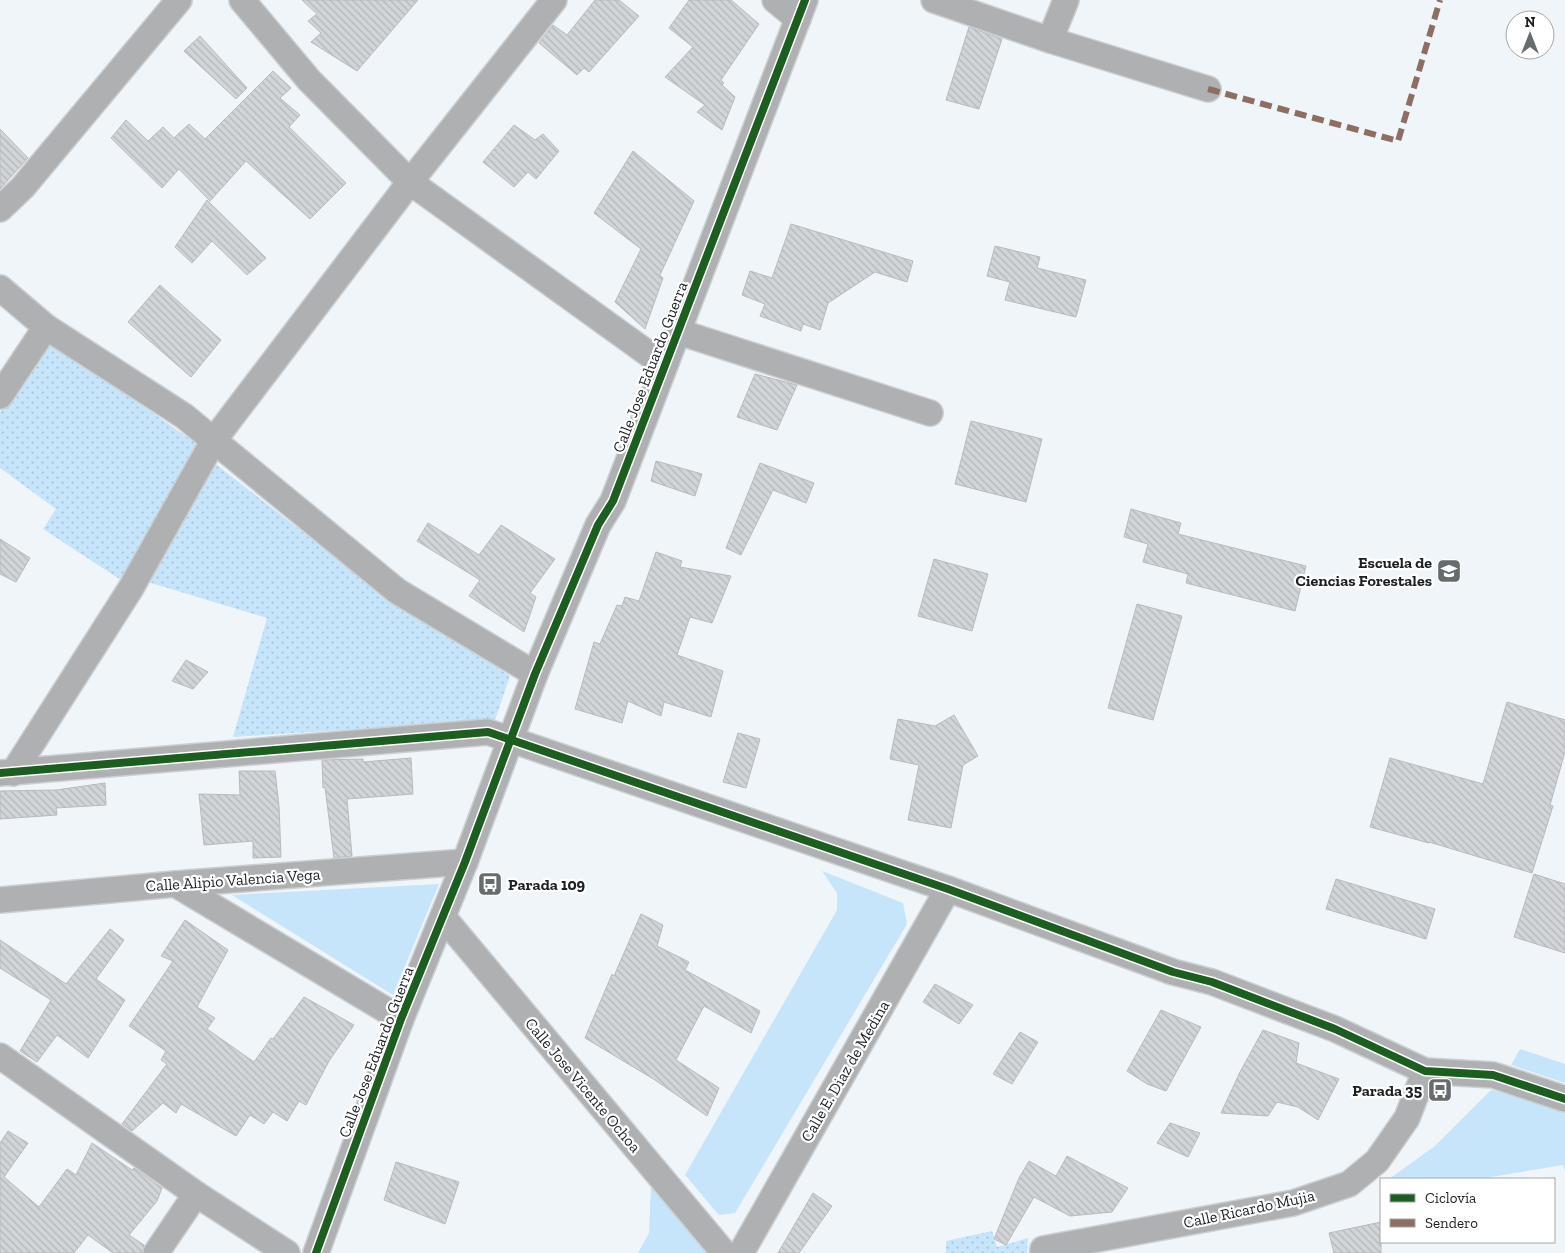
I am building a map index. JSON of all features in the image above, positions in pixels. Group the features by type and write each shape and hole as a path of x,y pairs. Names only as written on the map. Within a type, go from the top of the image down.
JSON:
{"street":[{"path":"0,210 24,187 179,0"},
{"path":"242,0 309,80 410,182 664,365"},
{"path":"6,773 131,588 214,440 410,182 554,0"},
{"path":"775,0 801,10"},
{"path":"934,0 1050,40 1208,90"},
{"path":"1050,40 1066,0"},
{"name":"Calle Jose Eduardo Guerra","path":"316,1253 401,1019 465,862 536,674 598,525 613,501 801,10"},
{"path":"0,288 46,327 184,416 396,591 536,674"},
{"path":"0,396 46,327"},
{"path":"679,332 930,413"},
{"path":"6,773 488,732 948,889 1173,972 1212,982 1335,1029 1425,1070 1493,1076 1565,1098"},
{"name":"Calle Alipio Valencia Vega","path":"0,900 175,884 465,862"},
{"path":"175,884 401,1019"},
{"name":"Calle E. Diaz de Medina","path":"741,1253 948,889"},
{"name":"Calle Jose Vicente Ochoa","path":"443,917 724,1253"},
{"path":"1,1058 196,1194 287,1253"},
{"name":"Calle Ricardo Mujia","path":"1043,1253 1043,1250 1293,1203 1349,1184 1377,1161 1407,1118 1425,1070"},
{"path":"156,1253 196,1194"}],"shaded area":[{"path":"47,339 200,446 121,580 43,529 56,509 0,468 0,412"},
{"path":"213,462 376,589 510,676 495,720 233,737 267,618 148,582"},
{"path":"822,871 903,903 907,924 735,1213 719,1215 685,1175 837,910 837,893"},
{"path":"439,884 393,995 232,895"},
{"path":"1520,1049 1565,1064 1565,1083 1511,1065"},
{"path":"1491,1090 1565,1107 1565,1171 1563,1165 1485,1178 1390,1178 1435,1146"},
{"path":"651,1187 709,1247 709,1253 638,1253 649,1233"},
{"path":"992,1231 997,1247 1028,1238 1027,1253 946,1253 946,1241"}],"building":[{"path":"302,0 418,0 357,71 311,42 321,33 308,21 317,14"},
{"path":"595,0 619,0 639,16 589,72 584,68 577,75 539,43 553,25 567,35"},
{"path":"689,0 731,0 759,24 721,80 724,83 722,85 735,97 722,130 697,112 705,105 665,77 693,47 669,28"},
{"path":"969,27 1002,39 979,109 946,100"},
{"path":"200,36 247,88 236,99 184,51"},
{"path":"273,71 291,88 280,98 300,115 289,127 346,183 310,219 246,161 210,201 179,169 162,188 111,138 126,120 148,141 163,127 174,138 189,124 205,139"},
{"path":"514,125 535,140 543,134 559,151 536,179 528,172 514,187 483,162"},
{"path":"0,129 28,158 0,189"},
{"path":"633,151 694,201 660,275 663,278 645,329 615,302 641,249 594,213"},
{"path":"207,200 266,258 247,275 212,241 192,263 175,247"},
{"path":"791,224 913,261 907,282 875,272 828,303 820,330 803,324 801,331 760,316 765,304 742,295 750,271 772,278"},
{"path":"995,246 1040,257 1037,268 1086,280 1076,317 1005,300 1010,282 987,276"},
{"path":"160,285 221,340 191,377 128,322"},
{"path":"755,374 797,385 777,430 737,417"},
{"path":"971,421 1042,439 1026,502 955,484"},
{"path":"656,461 702,474 695,496 651,481"},
{"path":"760,463 814,483 806,503 773,490 741,555 726,548"},
{"path":"1131,509 1181,523 1178,534 1306,566 1295,611 1186,583 1188,574 1143,562 1148,544 1124,537"},
{"path":"428,523 479,555 501,525 555,559 530,593 536,597 524,632 469,596 480,580 417,541"},
{"path":"0,539 30,558 16,582 0,574"},
{"path":"656,552 682,561 680,567 731,576 712,623 690,617 677,655 723,671 711,717 664,702 661,716 628,701 622,723 575,709 594,642 600,644 617,605 622,606 625,597 639,601"},
{"path":"934,559 988,574 972,631 918,616"},
{"path":"1137,604 1182,616 1153,720 1108,708"},
{"path":"186,660 208,672 193,689 172,681"},
{"path":"1507,702 1565,720 1565,752 1550,805 1553,806 1532,873 1429,842 1370,827 1390,758 1483,784"},
{"path":"954,715 978,756 963,765 951,828 908,820 919,765 890,759 898,719 935,726"},
{"path":"738,733 760,739 746,788 723,782"},
{"path":"411,758 413,794 347,799 352,856 334,858 325,787 323,788 322,760 363,759 363,762"},
{"path":"239,771 275,771 279,806 281,857 253,858 253,841 204,845 199,794 240,795"},
{"path":"105,783 106,805 56,808 57,815 0,819 0,791 56,790"},
{"path":"1534,874 1565,884 1565,953 1514,937"},
{"path":"1336,879 1435,909 1426,939 1326,909"},
{"path":"641,914 663,925 657,946 689,962 685,970 760,1011 751,1033 704,1006 676,1060 719,1088 707,1116 655,1080 585,1038 612,974 614,976"},
{"path":"185,920 228,950 197,1007 215,1018 207,1029 254,1062 304,997 354,1025 329,1061 306,1105 299,1101 287,1121 273,1112 264,1124 250,1115 236,1136 181,1104 176,1113 163,1103 132,1131 122,1124 167,1064 161,1060 166,1051 129,1026 173,961 161,956"},
{"path":"110,929 124,940 96,979 125,1000 88,1058 57,1035 37,1062 20,1051 51,1000 0,968 0,940 66,984"},
{"path":"935,984 973,1005 959,1024 923,1002"},
{"path":"1161,1010 1201,1027 1166,1091 1147,1084 1127,1071"},
{"path":"1263,1030 1299,1043 1296,1063 1339,1079 1318,1120 1298,1107 1277,1102 1268,1116 1221,1113 1240,1072"},
{"path":"1020,1032 1038,1042 1012,1084 993,1074"},
{"path":"1170,1123 1200,1133 1188,1157 1157,1143"},
{"path":"8,1131 28,1143 4,1177 39,1207 67,1169 76,1175 92,1143 132,1170 134,1168 162,1188 157,1201 129,1235 144,1245 142,1253 113,1253 88,1235 74,1253 0,1253 0,1143"},
{"path":"1067,1156 1128,1188 1112,1212 1070,1216 1034,1197 1006,1245 994,1239 1019,1178 1029,1161 1056,1176"},
{"path":"396,1162 459,1182 445,1224 384,1200"},
{"path":"813,1193 832,1206 799,1253 778,1253"},
{"path":"1380,1222 1381,1253 1334,1253 1329,1233"}],"marked path":[{"path":"1208,89 1398,141 1440,0"}],"cycle path":[{"path":"316,1253 401,1019 465,862 535,674 598,525 613,501 805,0"},
{"path":"0,773 488,732 948,889 1173,972 1212,982 1335,1029 1425,1071 1493,1075 1565,1099"}],"place":[{"name":"Escuela de Ciencias Forestales","path":"1449,571"},
{"name":"Parada 109","path":"490,884"},
{"name":"Parada 35","path":"1440,1090"}]}
